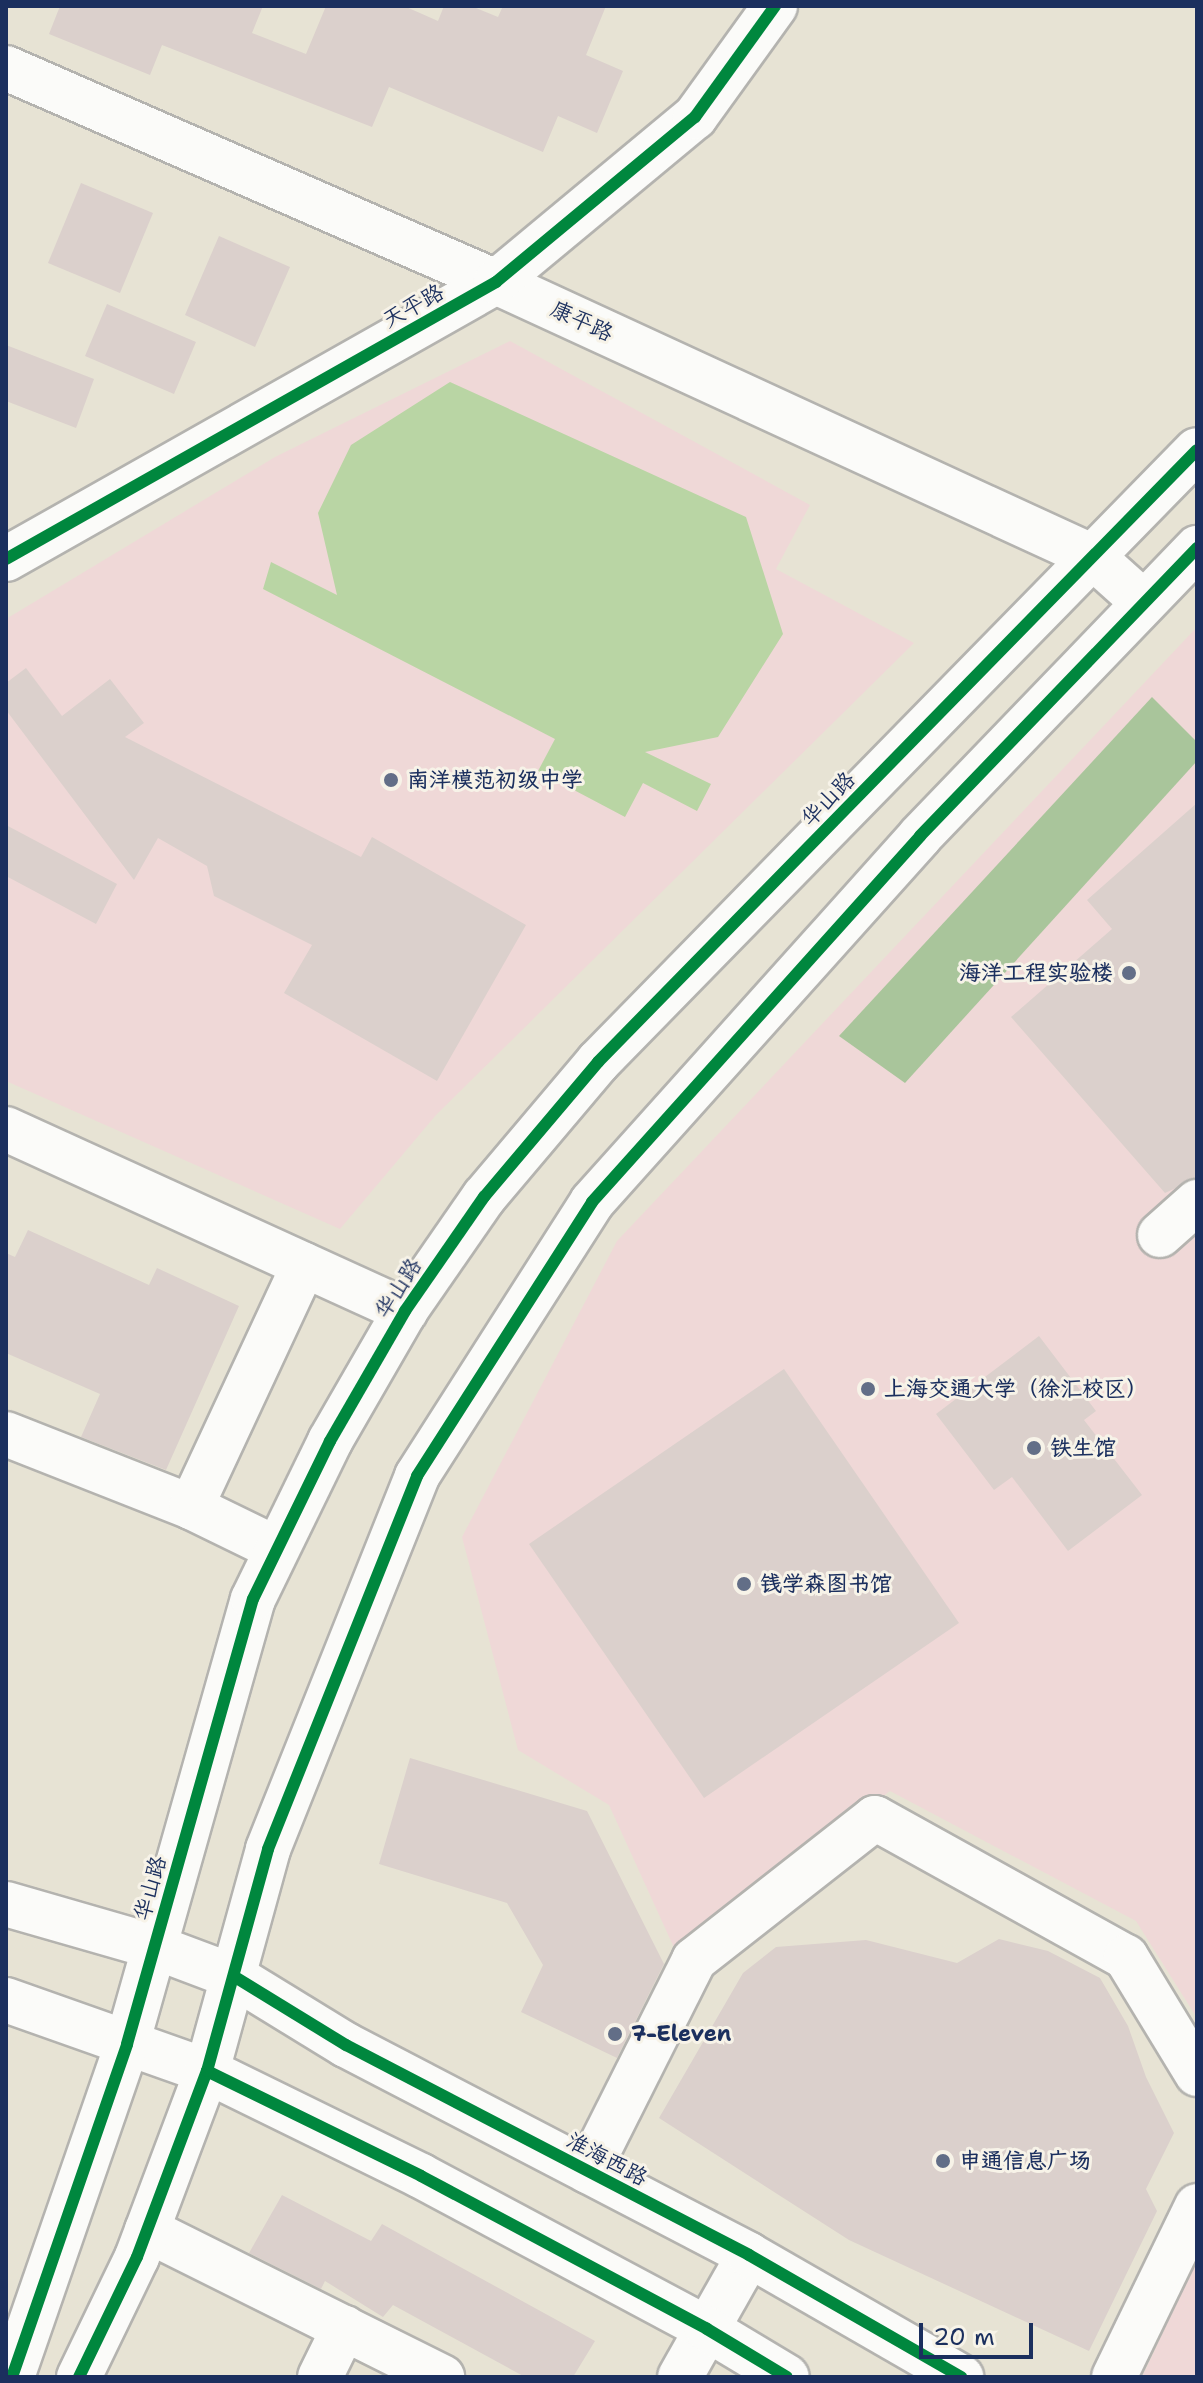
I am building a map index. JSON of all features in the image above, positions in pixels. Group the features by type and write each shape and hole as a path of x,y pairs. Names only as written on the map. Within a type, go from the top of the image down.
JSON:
{"main road":[{"name":"天平路","path":"6,559 496,282 695,117 775,6"},
{"name":"康平路","path":"6,68 496,282 1093,557 1142,601"},
{"name":"华山路","path":"12,2377 127,2044 253,1599 275,1548 405,1311 484,1197 598,1062 1197,450"},
{"path":"79,2377 147,2230 207,2071 268,1849 417,1476 592,1202 920,836 1142,601 1197,548"},
{"path":"6,1129 405,1311"},
{"path":"1160,1235 1197,1202"},
{"path":"191,1507 304,1265"},
{"path":"6,1434 191,1507 275,1548"},
{"path":"588,2171 694,1960 875,1818 1126,1957 1197,2074"},
{"name":"淮海西路","path":"6,1904 155,1947 235,1977 346,2045 749,2255 961,2377"},
{"path":"6,2000 207,2071 421,2176 707,2329 787,2377"},
{"path":"1114,2377 1197,2206"},
{"path":"147,2230 442,2377"},
{"path":"680,2377 749,2255"},
{"path":"320,2377 344,2328"}],"shaded area":[{"name":"南洋模范初级中学","path":"510,341 810,505 776,569 914,643 436,1115 340,1229 6,1081 6,619 275,457"},
{"name":"上海交通大学（徐汇校区）","path":"1197,627 1197,2018 1136,1921 890,1791 676,1952 609,1805 518,1750 462,1537 617,1241"},
{"path":"1197,2259 1197,2377 1142,2377"}],"green space":[{"path":"450,382 746,517 783,634 718,737 645,752 711,784 697,811 643,783 625,817 538,771 555,739 263,589 271,562 337,595 318,513 351,445"},
{"path":"1152,697 1197,742 1197,761 905,1083 839,1036"}],"building":[{"path":"60,6 263,6 252,33 306,54 326,6 404,6 438,21 444,6 471,6 498,17 503,6 606,6 586,55 623,71 597,133 558,116 543,152 389,87 372,127 162,45 150,75 49,34"},
{"path":"81,183 153,213 120,293 48,263"},
{"path":"219,236 290,267 255,347 185,315"},
{"path":"107,304 196,342 174,394 85,356"},
{"path":"6,345 94,379 76,428 6,401"},
{"path":"26,668 62,716 110,679 144,723 125,737 361,857 372,837 526,925 437,1081 284,993 312,945 214,896 207,866 158,838 134,880 6,710 6,683"},
{"name":"海洋工程实验楼","path":"1197,803 1197,1178 1165,1193 1011,1017 1112,929 1087,900"},
{"path":"6,825 117,884 96,924 6,876"},
{"path":"28,1230 149,1285 157,1268 239,1306 166,1470 81,1437 100,1394 6,1353 6,1253 15,1257"},
{"name":"铁生馆","path":"1039,1336 1096,1411 1084,1420 1142,1495 1068,1551 1012,1477 994,1490 936,1414"},
{"name":"钱学森图书馆","path":"784,1369 959,1623 704,1798 529,1544"},
{"path":"410,1758 587,1811 664,1964 617,2058 521,2012 543,1965 507,1903 379,1864"},
{"name":"申通信息广场","path":"999,1939 1048,1951 1100,1978 1128,2026 1146,2077 1174,2133 1146,2189 1157,2211 1089,2351 849,2240 659,2118 743,1973 776,1947 866,1940 957,1963"},
{"path":"282,2195 371,2241 382,2224 595,2341 573,2377 525,2377 393,2305 383,2317 325,2281 321,2289 249,2253"}],"cycle path":[{"path":"6,559 496,282 695,117 775,6"},
{"path":"12,2377 127,2044 253,1599 330,1441 405,1311 484,1197 598,1062 1197,450"},
{"path":"79,2377 137,2257 207,2071 268,1849 417,1476 592,1202 920,836 1197,548"},
{"path":"235,1977 346,2045 749,2255 961,2377"},
{"path":"207,2071 421,2176 707,2329 787,2377"}],"place":[{"name":"南洋模范初级中学","path":"391,780"},
{"name":"海洋工程实验楼","path":"1129,973"},
{"name":"上海交通大学（徐汇校区）","path":"868,1389"},
{"name":"铁生馆","path":"1034,1448"},
{"name":"钱学森图书馆","path":"744,1584"},
{"name":"7-Eleven","path":"615,2034"},
{"name":"申通信息广场","path":"943,2161"}]}
